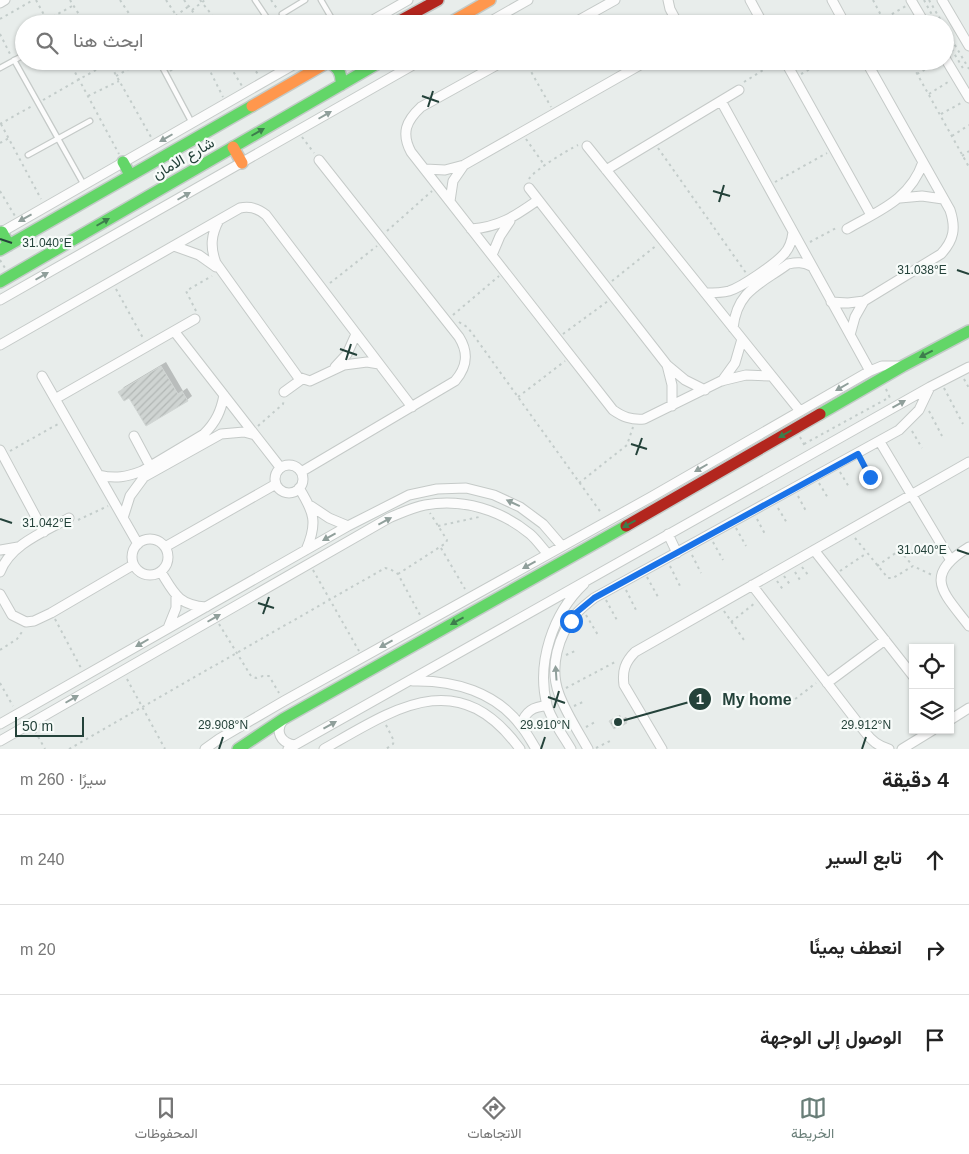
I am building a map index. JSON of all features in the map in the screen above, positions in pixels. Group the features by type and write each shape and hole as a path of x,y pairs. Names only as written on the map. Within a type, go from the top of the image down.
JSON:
{"street":[{"path":"0,3 5,0"},
{"path":"382,15 408,0"},
{"path":"410,15 438,0"},
{"path":"464,15 490,0"},
{"path":"502,15 528,0"},
{"path":"588,15 614,0"},
{"path":"661,0 669,4"},
{"path":"750,0 758,15"},
{"path":"832,0 840,15"},
{"path":"942,0 951,15"},
{"path":"912,1 920,15"},
{"path":"954,20 968,44"},
{"path":"4,247 1,233 18,222 284,70"},
{"name":"شارع الامان","path":"4,247 315,70"},
{"path":"340,70 341,85"},
{"name":"شارع الامان","path":"0,282 367,70"},
{"path":"0,300 404,70"},
{"path":"488,70 421,107 407,124 407,144 425,170 613,410 622,417 633,420 644,419 721,381 746,375 771,376"},
{"path":"425,170 445,170 464,164 631,70"},
{"path":"789,70 871,215"},
{"path":"831,302 848,303 864,301 942,254 949,246 954,229 953,220 943,199 871,70"},
{"path":"953,70 969,98"},
{"path":"606,170 739,90"},
{"path":"721,101 870,371"},
{"path":"233,146 242,163"},
{"path":"587,146 800,411"},
{"path":"301,472 455,382 465,365 466,355 464,345 446,320 319,160"},
{"path":"123,162 130,175"},
{"path":"847,229 900,198 914,182 923,162"},
{"path":"450,201 453,181 464,164"},
{"path":"529,188 667,365 685,380 705,390"},
{"path":"900,198 922,196 943,199"},
{"path":"471,229 492,226 512,218 538,200"},
{"path":"0,345 240,208 251,207 262,212 412,407"},
{"path":"492,255 500,236 512,218"},
{"path":"219,220 212,236 212,246 220,271 302,379"},
{"path":"705,293 718,294 731,290 750,279 783,255 792,240 793,232"},
{"path":"174,246 199,255 220,271"},
{"path":"733,328 734,316 739,303 746,293 788,264 804,262 811,266"},
{"path":"850,335 855,317 864,301"},
{"path":"55,399 195,319"},
{"path":"174,331 280,467"},
{"path":"242,749 283,719 658,508 902,366 968,332"},
{"path":"333,369 347,354 356,334"},
{"path":"721,381 735,362 742,339"},
{"path":"284,392 302,379 314,380 333,369 355,362 379,364"},
{"path":"667,365 672,385 672,406"},
{"path":"205,749 219,738 284,701 651,497 870,371 882,366 902,366"},
{"path":"283,719 278,730 283,741 291,747 411,681 895,406 969,367"},
{"path":"42,376 138,544"},
{"path":"588,749 558,692 555,671 557,649 565,629 582,608 622,583 900,430 908,423 924,402 930,387"},
{"path":"99,476 121,478 131,475 204,434 213,426 222,406 224,396"},
{"path":"123,518 130,496 144,477 221,434 253,433"},
{"path":"134,436 150,466"},
{"path":"880,442 950,559"},
{"path":"1,453 44,532"},
{"path":"662,749 628,693 624,678 625,665 635,652 969,462"},
{"path":"284,465 294,466 301,472 303,478 299,488 288,493 281,490 276,484 276,473 284,465"},
{"path":"165,548 276,484"},
{"path":"299,488 311,506 328,518 348,526"},
{"path":"0,724 348,526 409,495 437,489 466,488 494,495 520,507 543,524 562,546"},
{"path":"651,497 658,508"},
{"path":"0,741 389,518 425,505 463,504 488,509 511,520 531,535 548,554"},
{"path":"306,550 313,529 311,506"},
{"path":"0,572 10,554 20,546 69,518"},
{"path":"668,534 677,553"},
{"path":"146,540 154,540 165,548 168,560 161,572 149,576 137,571 133,565 132,554 138,544 146,540"},
{"path":"0,550 20,546"},
{"path":"969,547 950,559 944,569 941,580 943,591 969,624"},
{"path":"814,550 909,671"},
{"path":"0,594 12,615 26,622 34,621 133,565"},
{"path":"161,572 176,597 185,603 206,607"},
{"path":"579,733 569,746 547,706 544,686 545,664 553,630 566,606 579,589 595,575"},
{"path":"752,585 871,740 889,749"},
{"path":"479,593 485,605"},
{"path":"168,628 176,608 176,597"},
{"path":"825,680 885,640"},
{"path":"411,681 431,680 445,682 472,689 490,698 521,725 536,749"},
{"path":"325,749 341,745 381,717 410,704 424,701 453,701 474,708 492,718 520,749"},
{"path":"521,725 527,713 533,708 547,706"},
{"path":"954,717 969,708"},
{"path":"902,749 926,734"}],"lane":[{"path":"255,0 266,15"},
{"path":"281,14 306,0"},
{"path":"321,0 330,15"},
{"path":"0,68 14,60"},
{"path":"20,70 84,185"},
{"path":"164,70 192,123"},
{"path":"28,155 90,121"}],"path":[{"path":"0,19 35,0 44,15"},
{"path":"54,15 75,0"},
{"path":"120,0 131,15"},
{"path":"166,0 177,15 189,6"},
{"path":"184,0 196,15"},
{"path":"192,10 201,1 205,0"},
{"path":"271,0 281,14"},
{"path":"873,0 882,15"},
{"path":"924,0 933,15"},
{"path":"930,0 938,15"},
{"path":"201,1 212,15"},
{"path":"891,15 912,1"},
{"path":"72,2 80,15"},
{"path":"929,8 933,6"},
{"path":"0,34 14,60"},
{"path":"954,43 969,69"},
{"path":"954,50 968,44"},
{"path":"954,53 966,74"},
{"path":"959,62 964,60"},
{"path":"74,70 123,162"},
{"path":"46,207 0,123 94,70"},
{"path":"113,70 155,145"},
{"path":"116,76 127,70"},
{"path":"166,74 172,70"},
{"path":"210,70 226,103"},
{"path":"233,70 246,92"},
{"path":"255,70 264,82"},
{"path":"530,70 555,114"},
{"path":"739,90 743,83 763,70"},
{"path":"794,78 809,70"},
{"path":"915,70 969,167"},
{"path":"917,74 924,70"},
{"path":"928,95 957,77"},
{"path":"88,96 119,81"},
{"path":"940,114 969,98"},
{"path":"951,136 969,125"},
{"path":"298,131 319,160"},
{"path":"522,132 545,166"},
{"path":"0,143 9,138"},
{"path":"654,142 750,279"},
{"path":"529,188 530,176 576,146 587,146"},
{"path":"767,186 834,149"},
{"path":"962,156 969,152"},
{"path":"322,289 382,239 438,186"},
{"path":"0,191 18,222"},
{"path":"801,247 834,228 847,229"},
{"path":"605,286 663,241"},
{"path":"195,319 196,311 186,291 220,271"},
{"path":"446,320 504,272"},
{"path":"112,281 148,346"},
{"path":"557,338 614,297"},
{"path":"446,320 461,322 467,327 607,521"},
{"path":"518,397 570,356"},
{"path":"881,378 895,406"},
{"path":"940,382 962,424"},
{"path":"253,433 283,404 284,392"},
{"path":"804,444 890,396"},
{"path":"924,402 942,436"},
{"path":"1,453 67,419"},
{"path":"579,482 627,445 632,432 633,420"},
{"path":"908,423 922,448"},
{"path":"795,428 810,454"},
{"path":"858,454 870,477"},
{"path":"837,466 848,487"},
{"path":"816,477 828,498"},
{"path":"794,489 806,511"},
{"path":"774,500 787,523"},
{"path":"69,518 79,520 115,503"},
{"path":"398,574 446,543 425,505"},
{"path":"753,512 765,534"},
{"path":"438,526 480,516"},
{"path":"733,522 746,546"},
{"path":"849,530 886,577 891,579 913,566"},
{"path":"709,536 723,560"},
{"path":"688,547 701,573"},
{"path":"441,548 470,598"},
{"path":"877,566 897,552 903,554 913,566 941,580"},
{"path":"834,575 867,553"},
{"path":"666,559 680,586"},
{"path":"310,564 362,657"},
{"path":"69,749 385,568 398,574 424,623"},
{"path":"644,571 658,597"},
{"path":"776,572 791,586"},
{"path":"776,572 784,591"},
{"path":"622,583 636,610"},
{"path":"603,594 618,622"},
{"path":"731,622 762,598"},
{"path":"719,604 744,640"},
{"path":"582,608 598,635"},
{"path":"51,613 85,676"},
{"path":"215,618 251,676 271,678 284,701"},
{"path":"0,650 17,639 24,629 26,622"},
{"path":"558,692 618,661"},
{"path":"122,670 165,749"},
{"path":"790,703 825,680"},
{"path":"0,683 18,714"},
{"path":"566,710 585,701"},
{"path":"381,717 394,740 393,744 386,749"},
{"path":"579,733 597,721"},
{"path":"30,723 45,749"},
{"path":"595,749 612,740"}],"building":[{"path":"161,366 178,394 182,391 188,401 146,426 129,398 124,401 118,392"},
{"path":"618,716 620,720 623,718 627,723 614,729 609,721"}],"traffic: fast":[{"path":"338,70 341,77 341,85"},
{"path":"0,282 366,70"},
{"path":"0,250 252,106"},
{"path":"123,162 130,175"},
{"path":"2,232 9,245"},
{"path":"820,414 903,366 969,331"},
{"path":"238,749 283,719 626,526"}],"traffic: slow":[{"path":"464,15 490,0"},
{"path":"252,106 314,70"},
{"path":"233,147 242,163"}],"traffic: jam":[{"path":"410,15 438,0"},
{"path":"626,526 820,414"}],"place":[{"name":"My home","path":"618,722"}],"route":[{"path":"571,621 577,612 594,598 858,454 870,477"}]}
